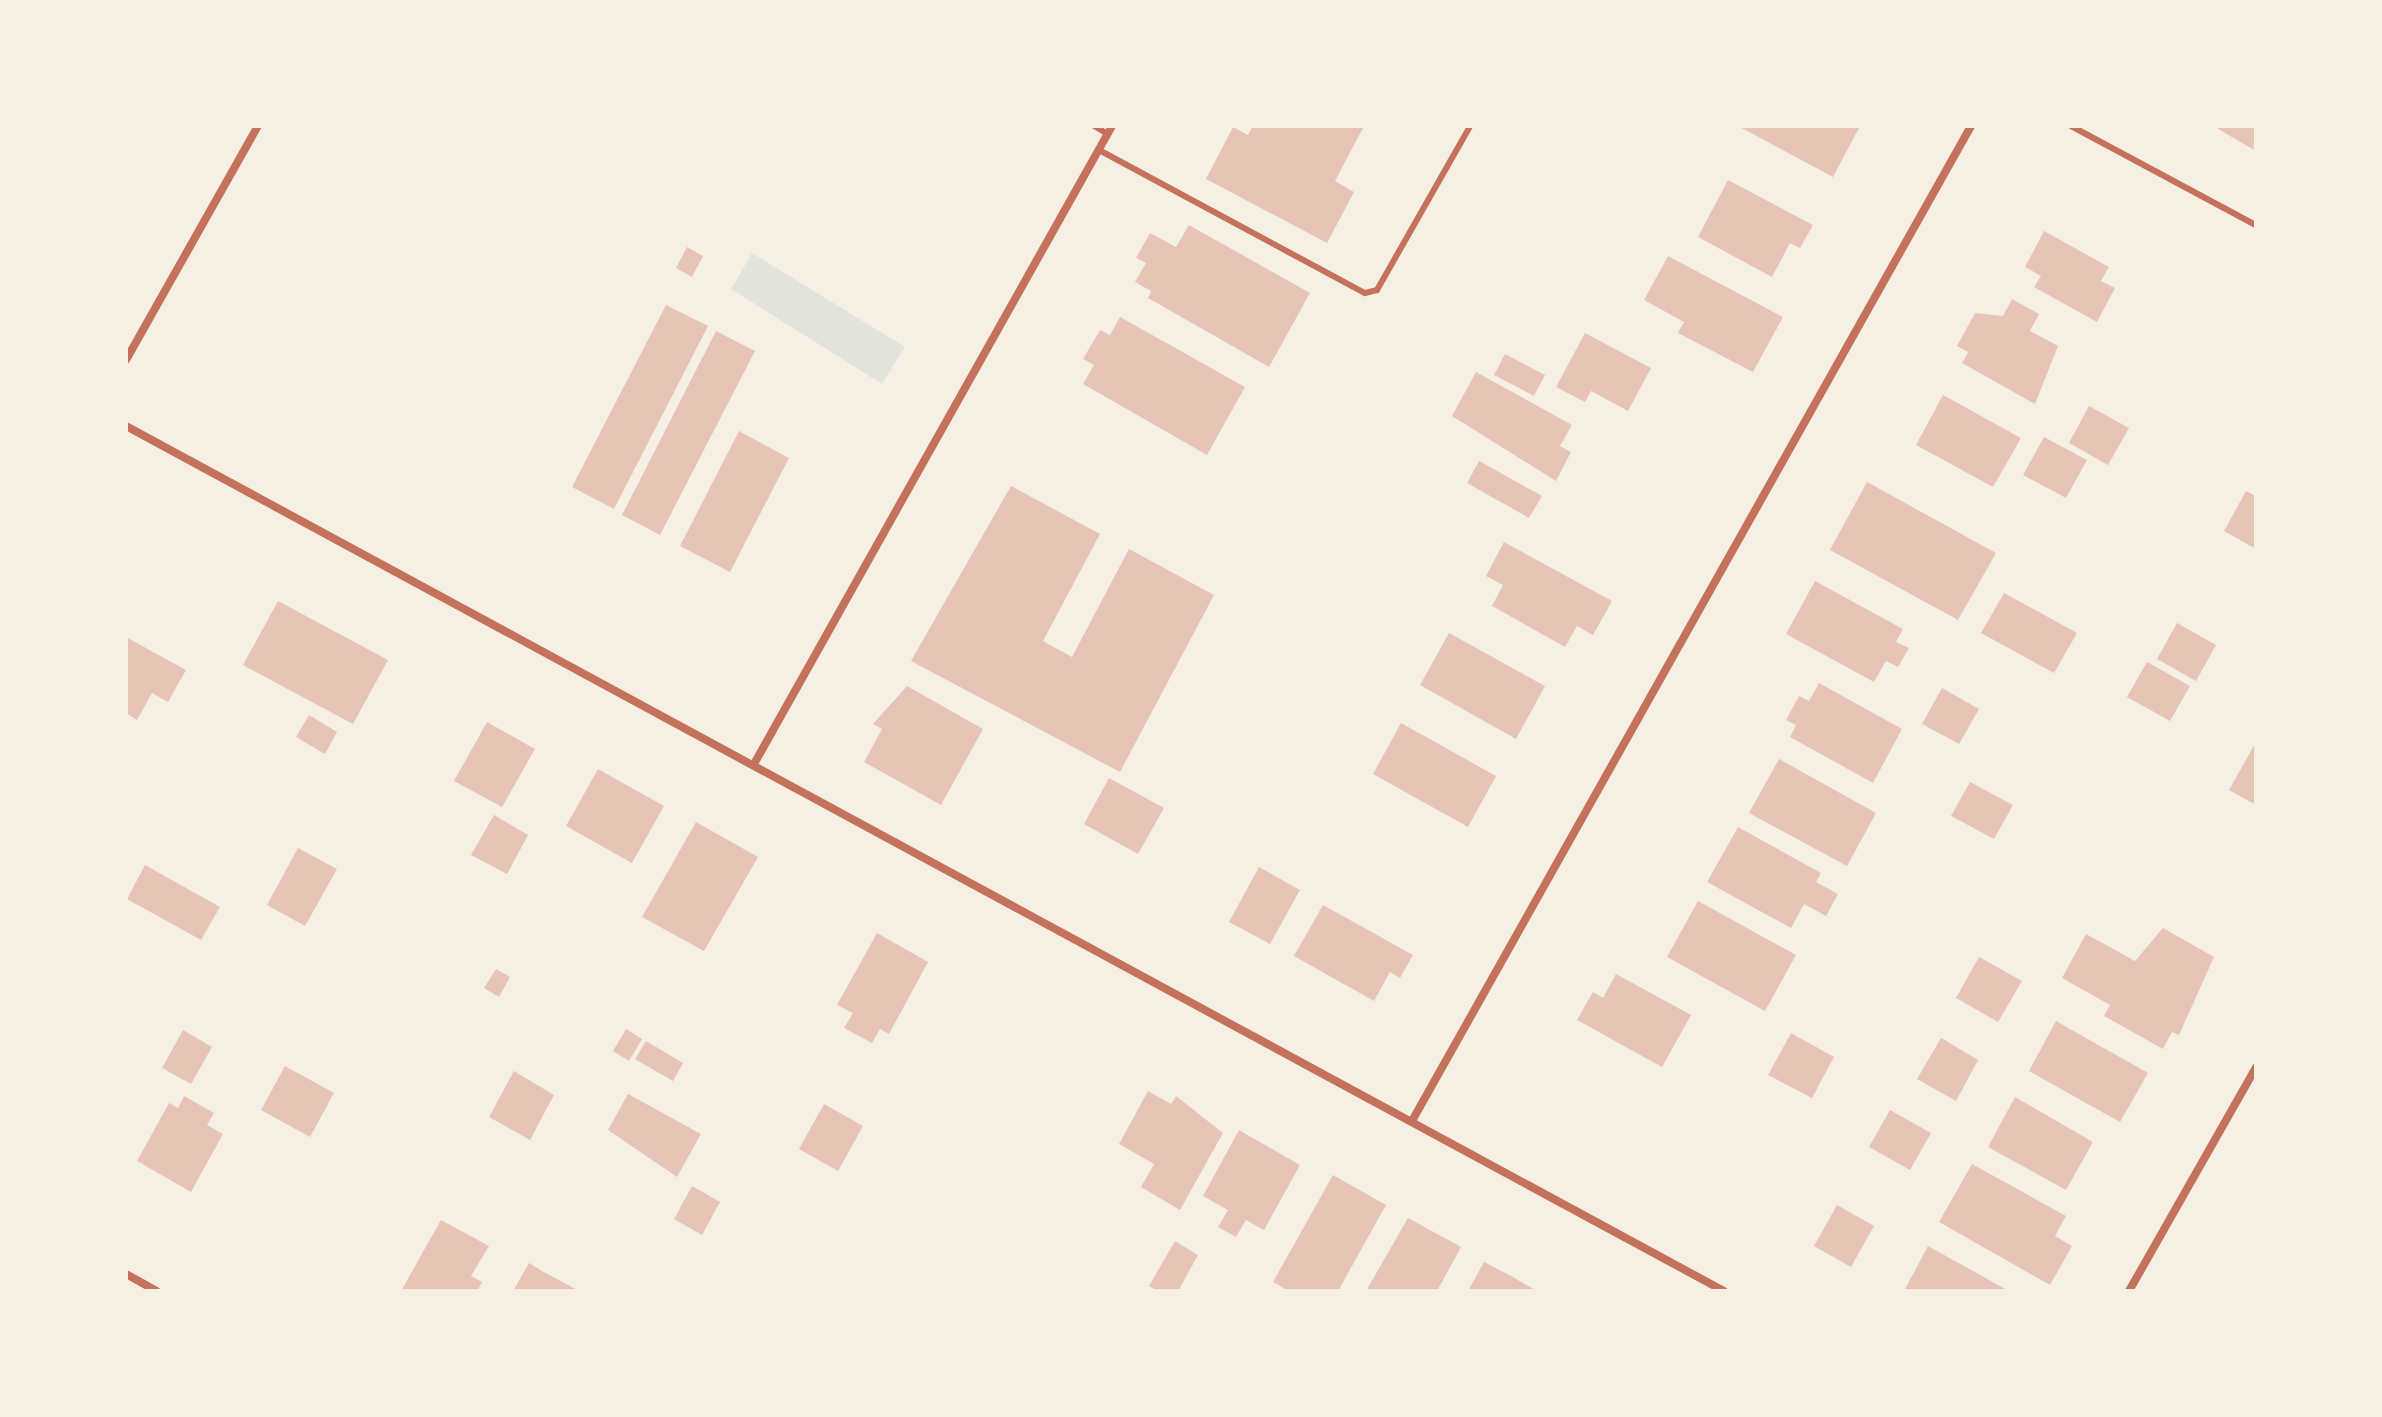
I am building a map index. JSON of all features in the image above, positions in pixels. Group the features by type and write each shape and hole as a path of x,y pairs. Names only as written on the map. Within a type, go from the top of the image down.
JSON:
{"street":[{"path":"126,360 258,126"},
{"path":"1412,1121 1971,126"},
{"path":"754,764 1110,130"},
{"path":"126,426 1724,1291"},
{"path":"2129,1291 2256,1067"},
{"path":"126,1274 157,1291"}],"lane":[{"path":"1094,126 1110,130"},
{"path":"1099,150 1365,293 1377,290 1470,126"},
{"path":"2071,126 2256,225"}],"shaded area":[{"path":"752,253 905,347 882,384 731,289"}],"building":[{"path":"1253,126 1364,126 1335,181 1354,192 1327,243 1206,179 1233,127 1248,135"},
{"path":"1738,126 1860,126 1833,177"},
{"path":"2213,126 2256,126 2256,151"},
{"path":"1728,180 1813,225 1800,248 1790,243 1772,277 1698,237"},
{"path":"1189,225 1310,293 1269,367 1148,298 1151,291 1135,282 1146,263 1136,258 1150,233 1176,247"},
{"path":"2044,231 2109,267 2101,281 2115,288 2097,322 2034,287 2041,276 2025,267"},
{"path":"687,247 703,256 692,277 676,268"},
{"path":"1668,256 1783,317 1753,372 1678,333 1684,322 1644,300"},
{"path":"2012,299 2039,314 2030,331 2058,346 2035,404 1962,363 1968,352 1957,346 1975,313 2003,316"},
{"path":"666,305 708,326 614,509 572,487"},
{"path":"1120,317 1245,387 1207,455 1083,384 1094,365 1083,359 1100,330 1110,335"},
{"path":"716,331 755,351 660,535 622,515"},
{"path":"1585,333 1651,368 1628,411 1591,391 1585,402 1556,387"},
{"path":"1505,354 1545,375 1534,396 1494,375"},
{"path":"1476,372 1572,425 1560,446 1571,452 1556,481 1452,416"},
{"path":"1943,395 2021,438 1993,487 1916,445"},
{"path":"2089,406 2129,428 2108,465 2069,443"},
{"path":"739,431 789,458 730,572 680,546"},
{"path":"2044,437 2087,460 2066,498 2023,475"},
{"path":"1479,461 1542,496 1529,518 1467,483"},
{"path":"1867,482 1996,553 1958,620 1830,550"},
{"path":"1011,486 1100,534 1043,641 1072,657 1129,549 1214,595 1120,772 911,661"},
{"path":"2246,491 2256,496 2256,549 2224,531"},
{"path":"1504,542 1612,601 1593,635 1577,626 1565,647 1492,606 1503,585 1486,576"},
{"path":"1815,581 1903,629 1896,642 1909,648 1898,667 1886,661 1874,682 1786,634"},
{"path":"2004,593 2077,633 2054,673 1981,633"},
{"path":"278,601 388,660 353,724 243,665"},
{"path":"2177,623 2216,645 2196,681 2157,659"},
{"path":"1449,633 1545,686 1516,739 1420,685"},
{"path":"126,637 186,670 168,702 152,693 137,720 126,713"},
{"path":"2147,662 2190,686 2170,721 2127,697"},
{"path":"1819,683 1902,729 1873,783 1790,737 1796,725 1786,720 1799,696 1809,701"},
{"path":"907,686 983,729 941,805 864,762 882,729 873,724"},
{"path":"1942,688 1979,709 1959,744 1922,724"},
{"path":"309,715 337,732 325,754 296,737"},
{"path":"487,722 535,749 502,807 454,781"},
{"path":"1401,723 1496,776 1468,827 1373,774"},
{"path":"2256,742 2256,805 2229,790"},
{"path":"1779,759 1876,813 1847,866 1749,813"},
{"path":"598,769 664,806 632,863 566,826"},
{"path":"1109,778 1164,808 1138,854 1084,824"},
{"path":"1970,782 2013,805 1994,839 1951,816"},
{"path":"494,815 528,835 507,874 471,855"},
{"path":"696,822 758,857 704,951 642,917"},
{"path":"1738,827 1821,873 1816,882 1838,894 1826,916 1804,904 1791,928 1707,882"},
{"path":"298,848 337,869 305,926 267,905"},
{"path":"145,865 220,907 201,940 127,899"},
{"path":"1259,867 1300,890 1270,944 1229,922"},
{"path":"1698,901 1796,955 1765,1011 1667,957"},
{"path":"1323,905 1413,955 1400,978 1390,972 1374,1001 1294,956"},
{"path":"2163,928 2214,957 2179,1035 2172,1032 2163,1049 2104,1016 2110,1005 2062,978 2086,934 2135,961"},
{"path":"877,933 928,962 889,1034 880,1029 872,1043 844,1028 853,1013 837,1005"},
{"path":"1979,957 2022,981 1998,1022 1956,998"},
{"path":"496,969 510,977 499,997 484,988"},
{"path":"1616,974 1691,1015 1662,1067 1577,1020 1593,992 1603,998"},
{"path":"2056,1021 2148,1073 2120,1122 2029,1071"},
{"path":"626,1029 642,1039 629,1061 613,1051"},
{"path":"183,1030 212,1047 191,1084 162,1068"},
{"path":"1791,1033 1834,1057 1812,1098 1768,1075"},
{"path":"1941,1038 1978,1060 1956,1101 1917,1079"},
{"path":"646,1041 683,1063 673,1081 635,1059"},
{"path":"285,1066 334,1093 310,1137 261,1110"},
{"path":"514,1071 554,1095 530,1140 489,1117"},
{"path":"1148,1091 1171,1104 1176,1096 1223,1133 1180,1210 1141,1187 1154,1164 1119,1144"},
{"path":"628,1094 701,1134 677,1177 608,1130"},
{"path":"184,1096 214,1113 207,1125 223,1134 191,1192 137,1161 169,1103 178,1108"},
{"path":"2015,1097 2093,1142 2066,1190 1988,1147"},
{"path":"824,1104 863,1126 838,1171 799,1149"},
{"path":"1890,1110 1931,1133 1910,1170 1869,1147"},
{"path":"1239,1130 1300,1165 1264,1230 1246,1220 1236,1237 1218,1227 1228,1210 1203,1196"},
{"path":"1972,1164 2066,1216 2055,1236 2072,1246 2050,1285 1939,1222"},
{"path":"1333,1175 1386,1205 1338,1291 1289,1291 1273,1282"},
{"path":"692,1186 720,1202 702,1235 674,1219"},
{"path":"1837,1205 1874,1226 1851,1267 1814,1246"},
{"path":"1408,1218 1461,1247 1437,1291 1366,1291"},
{"path":"441,1220 489,1246 471,1276 482,1282 477,1291 401,1291"},
{"path":"1175,1241 1198,1255 1178,1291 1158,1291 1149,1286"},
{"path":"1928,1246 2009,1291 1904,1291"},
{"path":"1484,1262 1511,1276 1537,1291 1468,1291"},
{"path":"529,1263 542,1271 579,1291 513,1291"}]}
